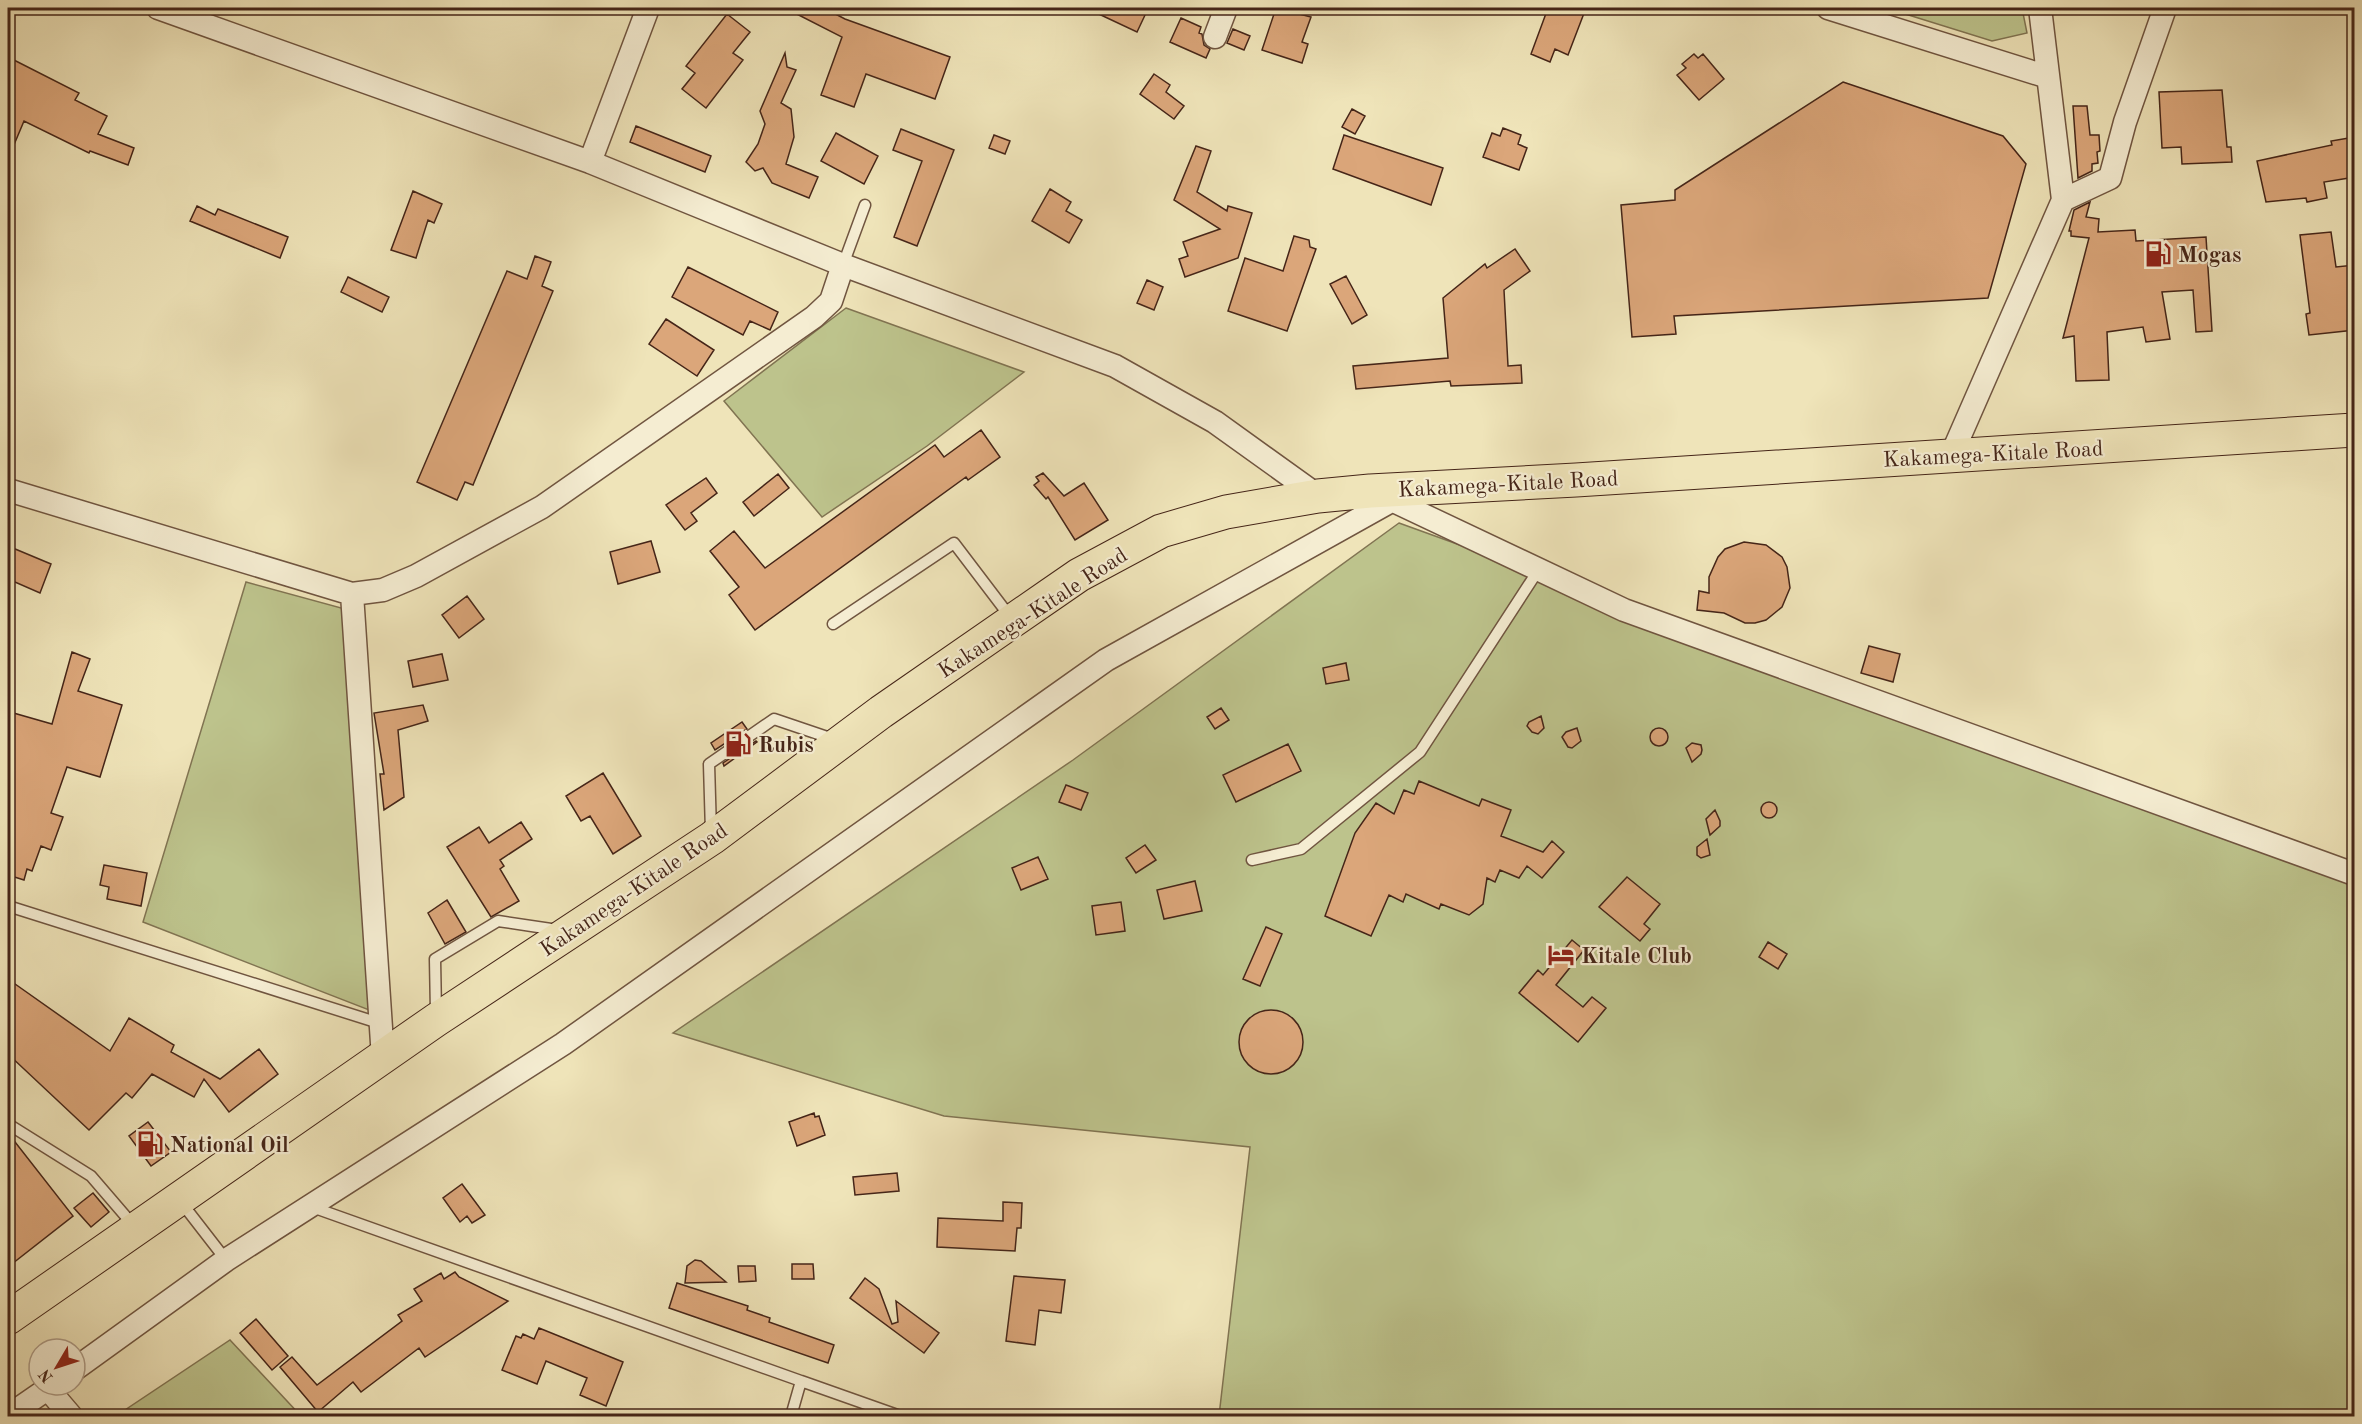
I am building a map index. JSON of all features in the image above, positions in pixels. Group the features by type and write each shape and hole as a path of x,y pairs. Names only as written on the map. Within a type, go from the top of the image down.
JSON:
{"highway":[{"name":"Kakamega-Kitale Road","path":"8,1318 436,1020 711,838 1013,620 1079,575 1161,531 1226,512 1318,496 1382,495 2355,430"}],"street":[{"path":"158,8 590,162 843,266 1115,366 1215,422 1318,496"},
{"path":"590,162 648,8"},
{"path":"1215,38 1226,8"},
{"path":"1828,8 2048,77"},
{"path":"1951,456 2063,200 2040,8"},
{"path":"2063,200 2110,178 2125,122 2164,8"},
{"path":"8,490 352,594 383,590 416,576 542,507 814,317 831,301 843,266"},
{"path":"87,1360 226,1260 564,1044 1106,660 1382,495 1624,610 2355,874"},
{"path":"352,594 383,1058"},
{"path":"8,1416 36,1397"},
{"path":"57,1397 71,1416"}],"lane":[{"path":"843,266 865,205"},
{"path":"833,624 954,543 1013,620"},
{"path":"1252,860 1301,849 1420,752 1539,569"},
{"path":"711,838 709,764 774,719 842,742"},
{"path":"8,906 382,1024"},
{"path":"436,1020 435,959 498,921 570,932"},
{"path":"8,1124 91,1176 136,1229"},
{"path":"178,1199 226,1260"},
{"path":"309,1206 900,1416"},
{"path":"791,1416 801,1381"}],"green space":[{"path":"1886,8 2022,8 2027,33 1992,41"},
{"path":"846,308 1024,372 927,446 822,517 724,401"},
{"path":"1399,523 2354,868 2354,1416 1219,1416 1250,1147 944,1116 673,1033 1073,760"},
{"path":"246,582 345,609 369,1010 143,922"},
{"path":"230,1340 301,1416 116,1416"}],"building":[{"path":"785,8 824,8 845,19 950,57 935,99 866,74 854,107 821,95 842,37"},
{"path":"1086,8 1133,8 1146,13 1137,32"},
{"path":"1276,8 1311,17 1302,42 1308,44 1302,63 1262,50"},
{"path":"1548,8 1586,8 1568,55 1555,49 1550,62 1531,54"},
{"path":"727,14 750,32 733,53 743,60 706,108 682,89 695,73 686,66"},
{"path":"1181,18 1201,27 1199,33 1202,34 1204,45 1210,49 1206,58 1170,42"},
{"path":"1233,29 1250,36 1244,50 1227,43"},
{"path":"785,53 787,67 796,70 781,103 791,109 794,137 786,164 818,177 809,198 772,183 763,168 755,171 746,162 758,144 765,124 760,111"},
{"path":"1694,54 1698,58 1703,54 1724,79 1699,100 1677,75 1686,68 1682,64"},
{"path":"8,57 79,93 75,100 107,116 98,134 134,148 128,165 90,151 89,153 24,121 8,159"},
{"path":"1154,74 1170,85 1166,92 1184,106 1174,119 1140,94"},
{"path":"1843,82 2003,136 2026,164 1988,298 1674,316 1676,334 1632,337 1621,205 1675,200 1675,190"},
{"path":"2222,90 2227,147 2231,147 2232,162 2182,164 2181,147 2162,148 2159,92"},
{"path":"2073,106 2087,106 2090,135 2099,135 2098,163 2092,164 2092,171 2078,178"},
{"path":"1352,109 1365,116 1355,134 1342,127"},
{"path":"636,126 711,156 705,172 630,142"},
{"path":"1503,128 1521,135 1518,144 1527,148 1519,170 1483,157 1492,133 1500,136"},
{"path":"901,129 954,150 917,246 894,237 922,161 893,150"},
{"path":"836,133 878,156 864,184 821,161"},
{"path":"994,135 1010,141 1005,154 989,148"},
{"path":"1344,135 1443,168 1431,205 1333,169"},
{"path":"2355,137 2355,177 2324,182 2327,198 2307,202 2306,198 2266,202 2257,161 2332,145 2331,141"},
{"path":"1196,146 1211,151 1197,192 1227,211 1228,206 1252,213 1238,258 1185,277 1179,259 1188,256 1183,242 1220,229 1174,200"},
{"path":"1050,189 1071,202 1066,211 1082,220 1069,243 1032,221"},
{"path":"413,191 442,204 434,223 428,220 416,258 391,250"},
{"path":"2090,202 2086,217 2099,219 2098,232 2135,230 2136,241 2206,237 2212,331 2196,332 2193,290 2162,292 2170,339 2146,342 2143,327 2107,332 2109,380 2076,381 2074,336 2063,338 2089,238 2071,236 2071,231 2069,231 2074,210"},
{"path":"197,206 215,215 218,209 288,237 280,258 190,221"},
{"path":"2331,232 2336,267 2355,265 2355,330 2309,335 2306,314 2310,313 2300,235"},
{"path":"1294,236 1309,240 1310,247 1316,249 1287,331 1228,311 1245,258 1283,271"},
{"path":"1515,249 1530,271 1504,290 1508,366 1521,365 1522,383 1451,386 1450,381 1356,389 1353,366 1448,358 1443,298 1485,264 1487,268"},
{"path":"535,256 551,262 542,286 553,291 473,485 465,482 457,500 417,482 507,271 527,279"},
{"path":"688,267 778,312 770,330 750,321 743,335 672,297"},
{"path":"1346,276 1367,315 1352,324 1330,284"},
{"path":"348,277 389,297 382,312 341,292"},
{"path":"1147,280 1163,287 1154,310 1137,303"},
{"path":"666,319 714,350 697,376 649,344"},
{"path":"981,430 1000,457 968,480 966,477 755,630 729,595 739,587 710,551 734,531 765,568 935,445 944,457"},
{"path":"1043,473 1064,496 1084,483 1108,520 1075,540 1048,497 1046,499 1034,485 1039,481 1036,477"},
{"path":"778,474 789,488 754,516 743,502"},
{"path":"706,478 717,493 691,513 697,521 685,530 666,505"},
{"path":"651,541 660,572 618,584 610,552"},
{"path":"1744,542 1766,545 1782,557 1787,567 1790,588 1782,607 1766,620 1755,623 1745,623 1724,613 1697,610 1699,591 1709,593 1709,577 1718,557 1725,549"},
{"path":"8,546 51,564 40,593 8,579"},
{"path":"467,596 484,619 459,638 442,615"},
{"path":"1869,646 1900,654 1893,682 1861,673"},
{"path":"72,652 90,659 78,691 122,705 100,777 67,767 51,813 63,817 51,850 41,846 32,871 27,869 24,880 8,875 8,777 12,765 8,762 8,721 10,712 52,724"},
{"path":"442,654 448,680 413,687 408,661"},
{"path":"1346,663 1349,680 1326,684 1323,668"},
{"path":"423,705 428,721 398,730 404,797 384,810 380,774 384,774 374,713"},
{"path":"1221,708 1229,720 1215,729 1207,717"},
{"path":"1541,716 1544,728 1538,734 1532,732 1527,726 1529,722"},
{"path":"742,722 747,729 715,750 711,743"},
{"path":"1577,728 1581,741 1572,748 1568,747 1562,737 1566,732"},
{"path":"1659,728 1665,731 1668,737 1665,743 1659,746 1653,743 1650,737 1653,731"},
{"path":"757,742 724,766 723,763"},
{"path":"1692,743 1701,745 1702,750 1692,762 1686,748"},
{"path":"1288,744 1301,771 1236,802 1223,775"},
{"path":"603,773 641,836 613,854 590,816 581,821 566,796"},
{"path":"1419,781 1479,806 1482,799 1511,810 1501,836 1543,852 1552,841 1564,852 1542,878 1527,866 1519,878 1500,870 1495,882 1487,878 1483,904 1469,915 1441,904 1439,909 1406,894 1403,902 1389,895 1371,936 1325,916 1355,833 1376,803 1394,814 1404,790 1414,794"},
{"path":"1066,785 1088,793 1081,810 1059,802"},
{"path":"1766,802 1772,802 1777,810 1775,816 1766,818 1761,813 1761,807"},
{"path":"1715,810 1720,826 1710,835 1706,819"},
{"path":"521,822 532,839 500,860 504,866 500,869 519,901 491,917 447,847 479,827 489,843"},
{"path":"1707,839 1710,855 1701,858 1697,855 1697,847"},
{"path":"1145,845 1156,860 1136,873 1126,858"},
{"path":"1038,857 1048,879 1021,890 1012,868"},
{"path":"104,865 147,873 141,906 107,899 109,887 100,885"},
{"path":"1627,877 1660,904 1644,924 1650,929 1640,941 1599,907"},
{"path":"1195,881 1202,911 1164,919 1157,890"},
{"path":"447,900 466,932 445,944 428,913"},
{"path":"1121,902 1125,931 1096,935 1092,906"},
{"path":"1266,927 1282,934 1260,986 1243,979"},
{"path":"1572,940 1584,950 1556,985 1583,1007 1592,997 1606,1008 1578,1042 1519,993 1538,970 1543,975"},
{"path":"1768,942 1787,954 1778,969 1759,957"},
{"path":"8,979 110,1051 129,1018 174,1045 171,1052 220,1079 259,1049 278,1074 229,1112 204,1079 194,1097 152,1074 132,1098 126,1093 89,1130 8,1054"},
{"path":"1265,1010 1277,1010 1294,1019 1301,1030 1303,1042 1301,1054 1294,1065 1277,1074 1265,1074 1253,1069 1244,1060 1239,1048 1239,1036 1244,1024 1253,1015"},
{"path":"814,1113 815,1117 819,1116 825,1135 797,1146 789,1122"},
{"name":"National Oil","path":"148,1122 171,1152 151,1166 129,1136"},
{"path":"8,1133 73,1216 8,1267"},
{"path":"897,1173 899,1191 855,1195 853,1177"},
{"path":"462,1184 485,1215 472,1223 467,1216 460,1222 443,1198"},
{"path":"93,1193 109,1212 91,1227 74,1208"},
{"path":"1003,1202 1022,1203 1021,1228 1017,1228 1015,1251 937,1247 938,1218 1003,1221"},
{"path":"695,1260 701,1261 726,1282 685,1283 687,1266"},
{"path":"792,1264 813,1264 814,1279 792,1279"},
{"path":"738,1266 755,1266 756,1281 739,1282"},
{"path":"455,1272 459,1277 508,1301 425,1357 419,1348 361,1392 353,1382 318,1412 280,1367 292,1357 317,1385 402,1321 398,1315 422,1301 414,1289 441,1273 444,1279"},
{"path":"1014,1276 1065,1280 1061,1313 1039,1310 1035,1345 1006,1341"},
{"path":"865,1278 879,1289 892,1324 898,1322 896,1301 939,1333 924,1353 850,1298"},
{"path":"677,1283 748,1306 747,1310 770,1318 769,1322 834,1345 828,1363 669,1308"},
{"path":"256,1319 288,1356 272,1370 240,1333"},
{"path":"539,1328 623,1362 606,1406 580,1395 587,1378 546,1361 537,1384 502,1370 516,1336 521,1338 523,1334 534,1339"}],"place":[{"name":"Mogas","path":"2158,254"},
{"name":"Rubis","path":"738,744"},
{"name":"Kitale Club","path":"1561,955"},
{"name":"National Oil","path":"150,1144"}]}
